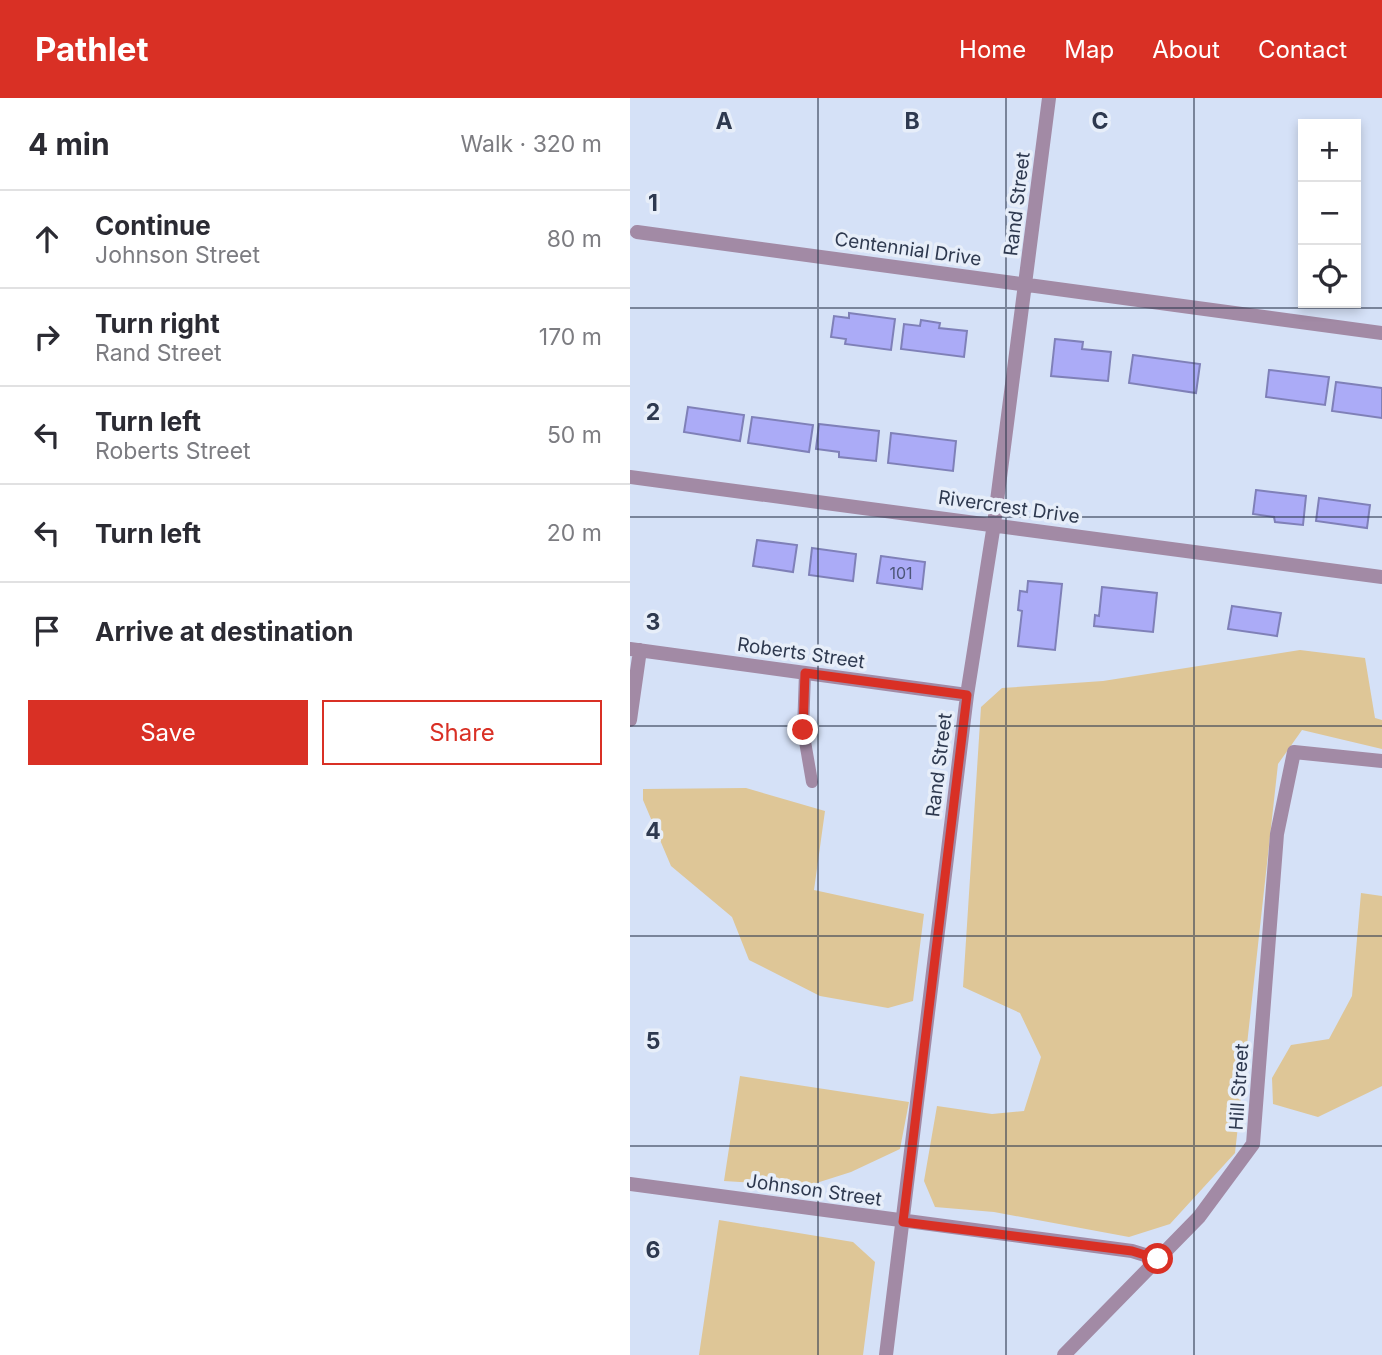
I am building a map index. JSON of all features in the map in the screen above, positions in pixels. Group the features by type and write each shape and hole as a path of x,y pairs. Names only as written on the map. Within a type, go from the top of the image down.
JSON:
{"street":[{"name":"Rand Street","path":"886,1355 967,695 994,524 1049,98"},
{"name":"Centennial Drive","path":"637,232 1382,333"},
{"name":"Rivercrest Drive","path":"630,477 1382,577"},
{"name":"Roberts Street","path":"635,650 967,695"},
{"path":"630,720 635,650"},
{"name":"Hill Street","path":"1064,1355 1199,1217 1254,1144 1277,834 1294,752 1382,761"},
{"name":"Johnson Street","path":"630,1184 1132,1251 1158,1259"}],"lane":[{"path":"805,673 803,730 812,782"}],"shaded area":[{"path":"1300,650 1365,658 1375,718 1382,720 1382,749 1302,730 1278,764 1235,1153 1170,1224 1129,1237 994,1212 935,1207 924,1181 937,1106 992,1114 1024,1111 1041,1057 1020,1013 963,987 981,707 1002,688 1103,681"},
{"path":"746,788 825,811 814,890 924,914 913,1001 888,1008 820,996 749,960 732,917 671,866 643,800 643,789"},
{"path":"1361,893 1382,896 1382,1086 1318,1117 1273,1104 1272,1078 1291,1045 1329,1039 1352,996"},
{"path":"740,1076 909,1102 900,1149 851,1172 807,1186 724,1181"},
{"path":"719,1220 853,1242 875,1262 863,1355 699,1355"}],"building":[{"path":"849,313 895,319 891,350 845,344 846,339 831,337 834,316 849,318"},
{"path":"921,320 940,323 939,328 967,331 964,357 901,349 904,324 920,326"},
{"path":"1055,339 1083,342 1082,349 1111,352 1108,381 1051,376"},
{"path":"1133,355 1200,364 1196,393 1129,383"},
{"path":"1269,370 1329,377 1325,405 1266,397"},
{"path":"1336,382 1382,388 1382,418 1332,411"},
{"path":"688,407 744,415 740,441 684,432"},
{"path":"752,417 813,425 809,452 748,443"},
{"path":"819,424 879,431 876,461 839,457 839,452 816,449"},
{"path":"891,433 956,441 953,471 888,463"},
{"path":"1256,490 1306,496 1303,525 1275,522 1274,517 1253,514"},
{"path":"1319,498 1370,505 1367,528 1316,521"},
{"path":"757,540 797,545 793,572 753,566"},
{"path":"812,548 856,554 853,581 809,575"},
{"path":"881,556 925,562 922,589 877,583"},
{"path":"1028,581 1062,584 1055,650 1018,646 1022,611 1018,610 1020,591 1027,592"},
{"path":"1102,587 1157,593 1153,632 1094,626 1095,615 1099,616"},
{"path":"1232,606 1281,613 1277,636 1228,629"}],"route":[{"path":"803,730 805,673 967,695 903,1222 1132,1251 1158,1259"}]}
